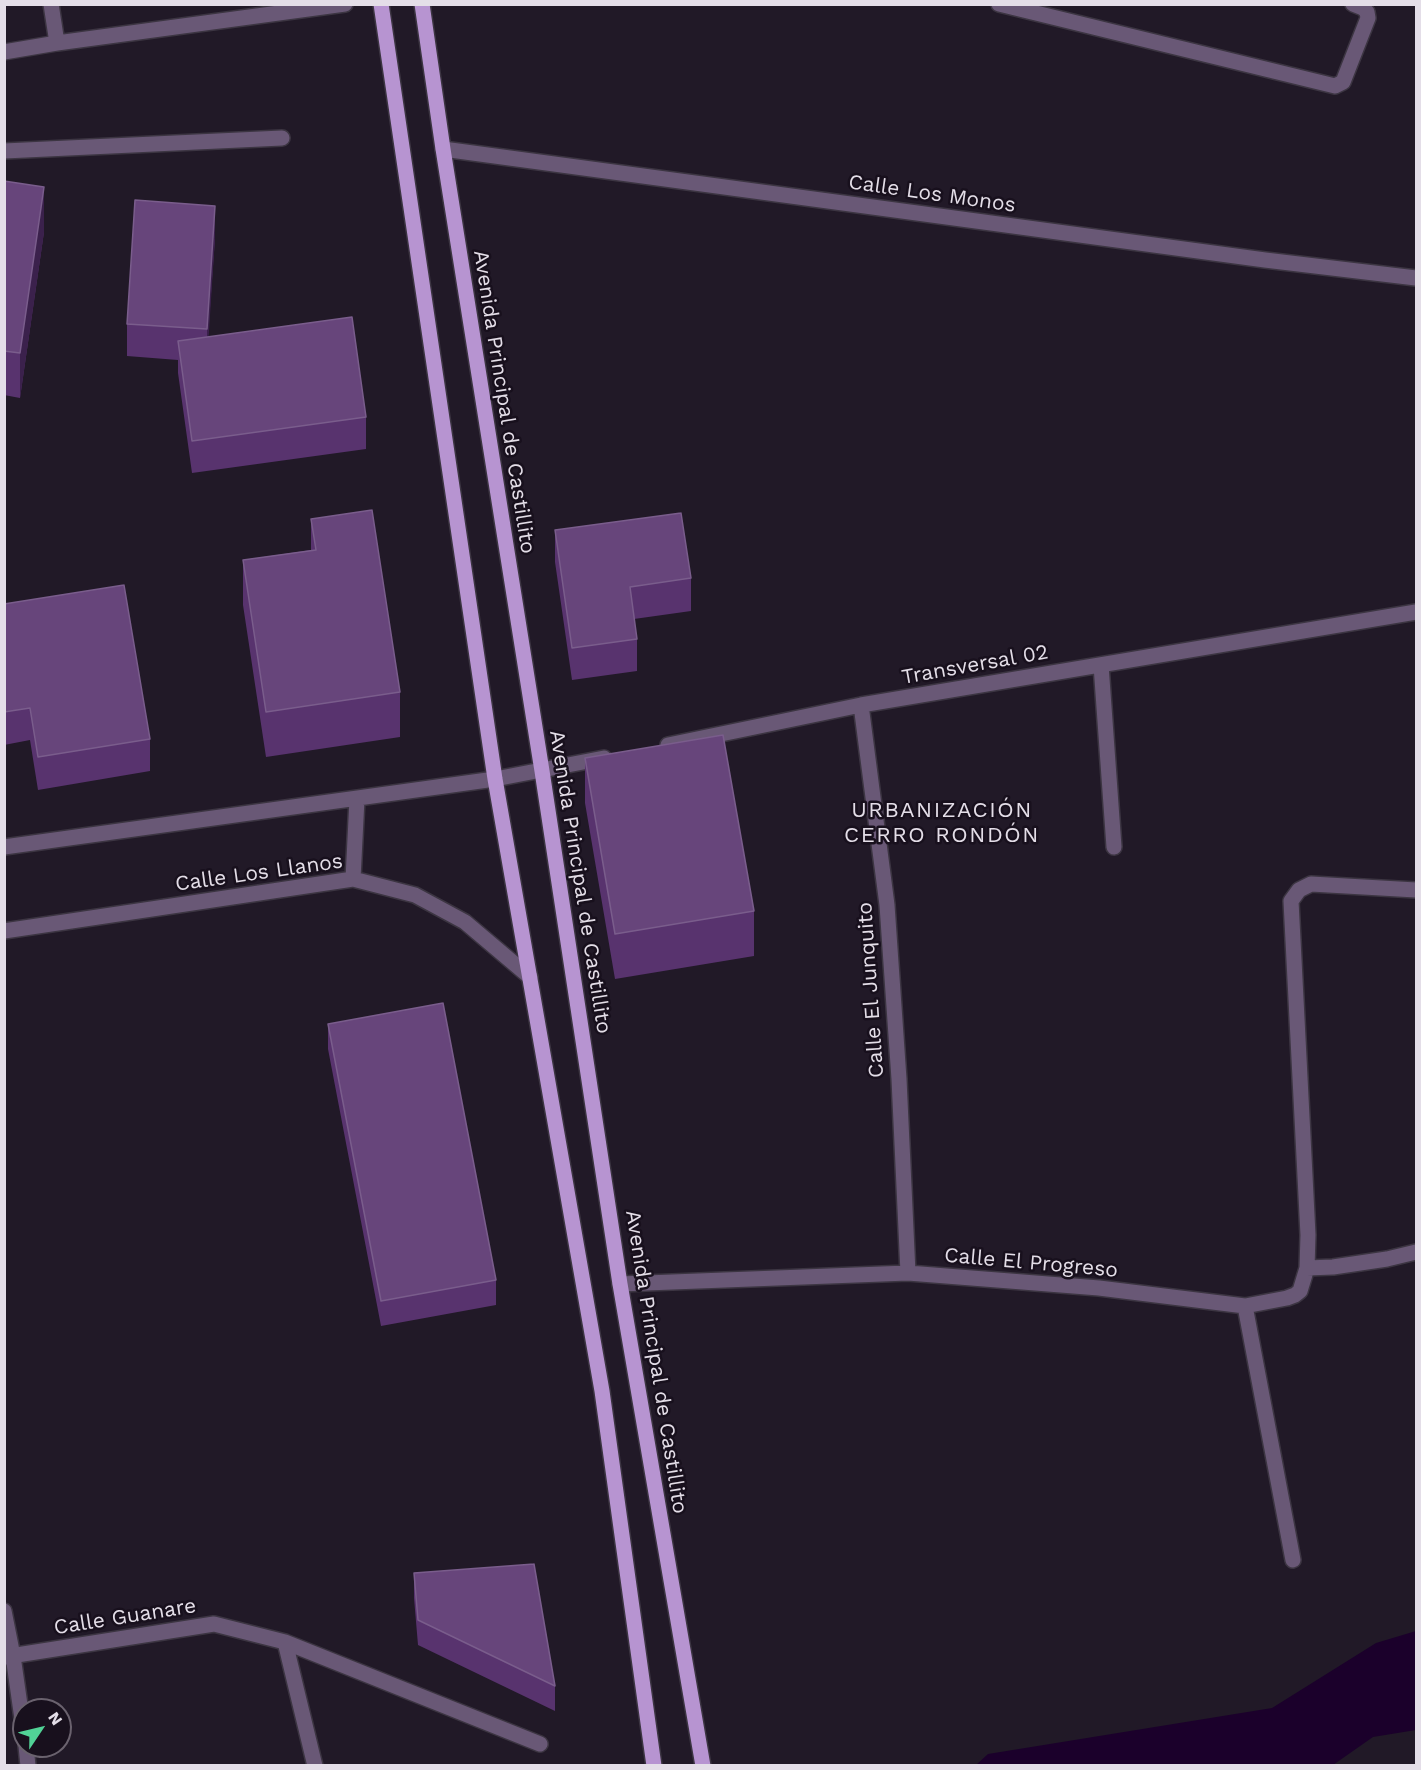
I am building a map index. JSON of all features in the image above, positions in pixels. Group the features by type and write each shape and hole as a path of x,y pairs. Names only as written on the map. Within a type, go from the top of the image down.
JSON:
{"main road":[{"path":"381,4 495,779 602,1391 654,1766"},
{"name":"Avenida Principal de Castillito","path":"422,4 442,149 542,771 620,1284 703,1766"}],"street":[{"path":"51,4 57,43"},
{"path":"4,52 345,4"},
{"path":"999,4 1335,86 1343,82 1368,18 1367,12 1353,4"},
{"path":"4,151 282,138"},
{"name":"Calle Los Monos","path":"442,149 1265,260 1416,278"},
{"name":"Transversal 02","path":"656,747 861,705 1416,612"},
{"path":"1101,664 1114,847"},
{"name":"Calle El Junquito","path":"861,705 887,905 899,1079 908,1273"},
{"path":"4,847 495,779 621,754"},
{"path":"353,879 357,799"},
{"name":"Calle Los Llanos","path":"4,931 353,879 415,895 465,922 530,977"},
{"path":"1416,890 1311,884 1299,890 1291,901 1308,1235 1307,1268 1333,1267 1416,1252"},
{"name":"Calle El Progreso","path":"620,1284 908,1273 1099,1288 1245,1306 1295,1295 1300,1291 1307,1268"},
{"path":"1245,1306 1293,1560"},
{"path":"4,1611 17,1698"},
{"name":"Calle Guanare","path":"9,1656 214,1624 285,1642 540,1744"},
{"path":"285,1642 315,1766"}],"shaded area":[{"path":"1416,1631 1416,1730 1373,1737 1333,1765 976,1765 988,1754 1272,1708 1376,1643"}],"building":[{"path":"4,181 44,187 20,353 4,351"},
{"path":"135,200 215,206 207,329 127,324"},
{"path":"352,317 366,417 192,441 178,341"},
{"path":"372,510 400,692 266,712 243,560 316,550 311,519"},
{"path":"681,513 691,578 630,587 637,639 572,648 555,530"},
{"path":"124,585 150,739 38,757 30,708 4,712 4,604"},
{"path":"723,735 754,911 615,934 585,758"},
{"path":"443,1003 496,1280 381,1301 328,1024"},
{"path":"534,1564 555,1686 418,1620 414,1573"}],"district":[{"name":"URBANIZACIÓN CERRO RONDÓN","path":"942,824"}]}
